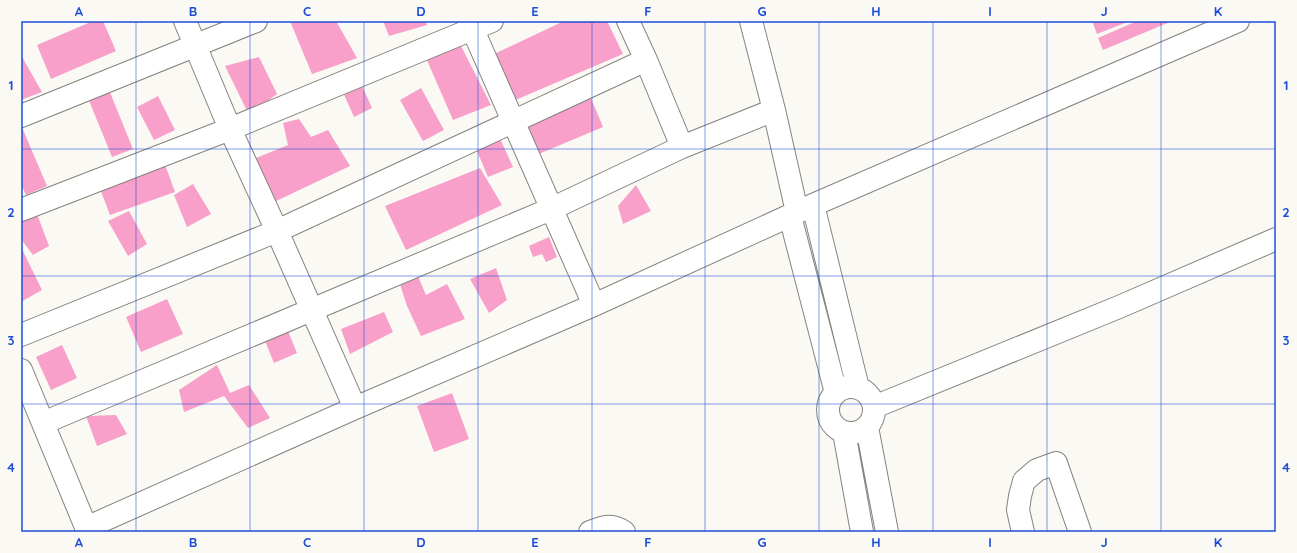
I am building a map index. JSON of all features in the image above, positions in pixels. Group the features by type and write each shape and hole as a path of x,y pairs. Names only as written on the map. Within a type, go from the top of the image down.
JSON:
{"street":[{"path":"185,21 230,129 355,408"},
{"path":"21,116 256,21"},
{"path":"628,21 682,147"},
{"path":"752,21 800,211 836,393"},
{"path":"21,370 87,530 355,408 594,306 800,211 1238,21"},
{"path":"21,210 230,129 478,24 513,122 594,306"},
{"path":"21,336 277,231 646,60"},
{"path":"43,424 551,209 682,147 774,110"},
{"path":"800,211 858,388"},
{"path":"888,532 871,417 872,398 866,392 858,388 848,387 839,390 832,397 829,406 829,415 832,423 844,432 856,433 871,417 1276,239"},
{"path":"844,432 862,532"},
{"path":"1023,532 1018,510 1024,481 1037,470 1056,463 1080,532"},
{"path":"590,532 604,526 614,526 624,532"}],"building":[{"path":"93,21 103,21 116,51 51,79 37,45"},
{"path":"290,21 336,21 357,58 312,74"},
{"path":"383,21 425,21 427,25 389,36"},
{"path":"564,21 607,21 623,54 513,101 494,54"},
{"path":"1092,21 1130,21 1097,34"},
{"path":"1137,21 1172,21 1103,50 1098,38"},
{"path":"460,44 491,105 453,120 426,58"},
{"path":"21,55 42,92 21,100"},
{"path":"259,57 277,94 249,115 225,66"},
{"path":"360,81 372,108 354,117 342,90"},
{"path":"421,88 444,130 423,141 400,100"},
{"path":"109,90 133,149 112,157 88,98"},
{"path":"158,96 175,130 154,140 137,107"},
{"path":"590,96 603,127 534,156 521,124"},
{"path":"299,119 311,137 328,130 350,166 274,202 256,158 288,145 283,123"},
{"path":"21,125 47,186 26,195 21,184"},
{"path":"498,134 513,167 488,177 474,144"},
{"path":"164,162 175,192 110,215 99,186"},
{"path":"480,168 502,205 406,250 385,206"},
{"path":"193,184 211,214 187,227 174,195"},
{"path":"636,185 651,211 623,224 618,206"},
{"path":"129,211 147,244 128,256 108,221"},
{"path":"37,214 49,246 33,255 21,239 21,220"},
{"path":"549,237 557,257 546,262 542,254 533,257 529,246"},
{"path":"21,247 42,290 21,302"},
{"path":"496,268 507,300 489,313 470,279"},
{"path":"417,274 426,295 447,284 465,319 421,336 407,306 399,281"},
{"path":"167,299 183,334 141,352 126,317"},
{"path":"384,312 393,332 350,354 341,329"},
{"path":"286,326 297,353 274,363 263,336"},
{"path":"62,345 77,378 51,390 36,357"},
{"path":"217,365 230,393 249,385 270,418 248,428 224,396 184,412 179,390"},
{"path":"452,393 469,439 434,452 417,406"},
{"path":"116,415 127,434 97,446 86,416"}]}
